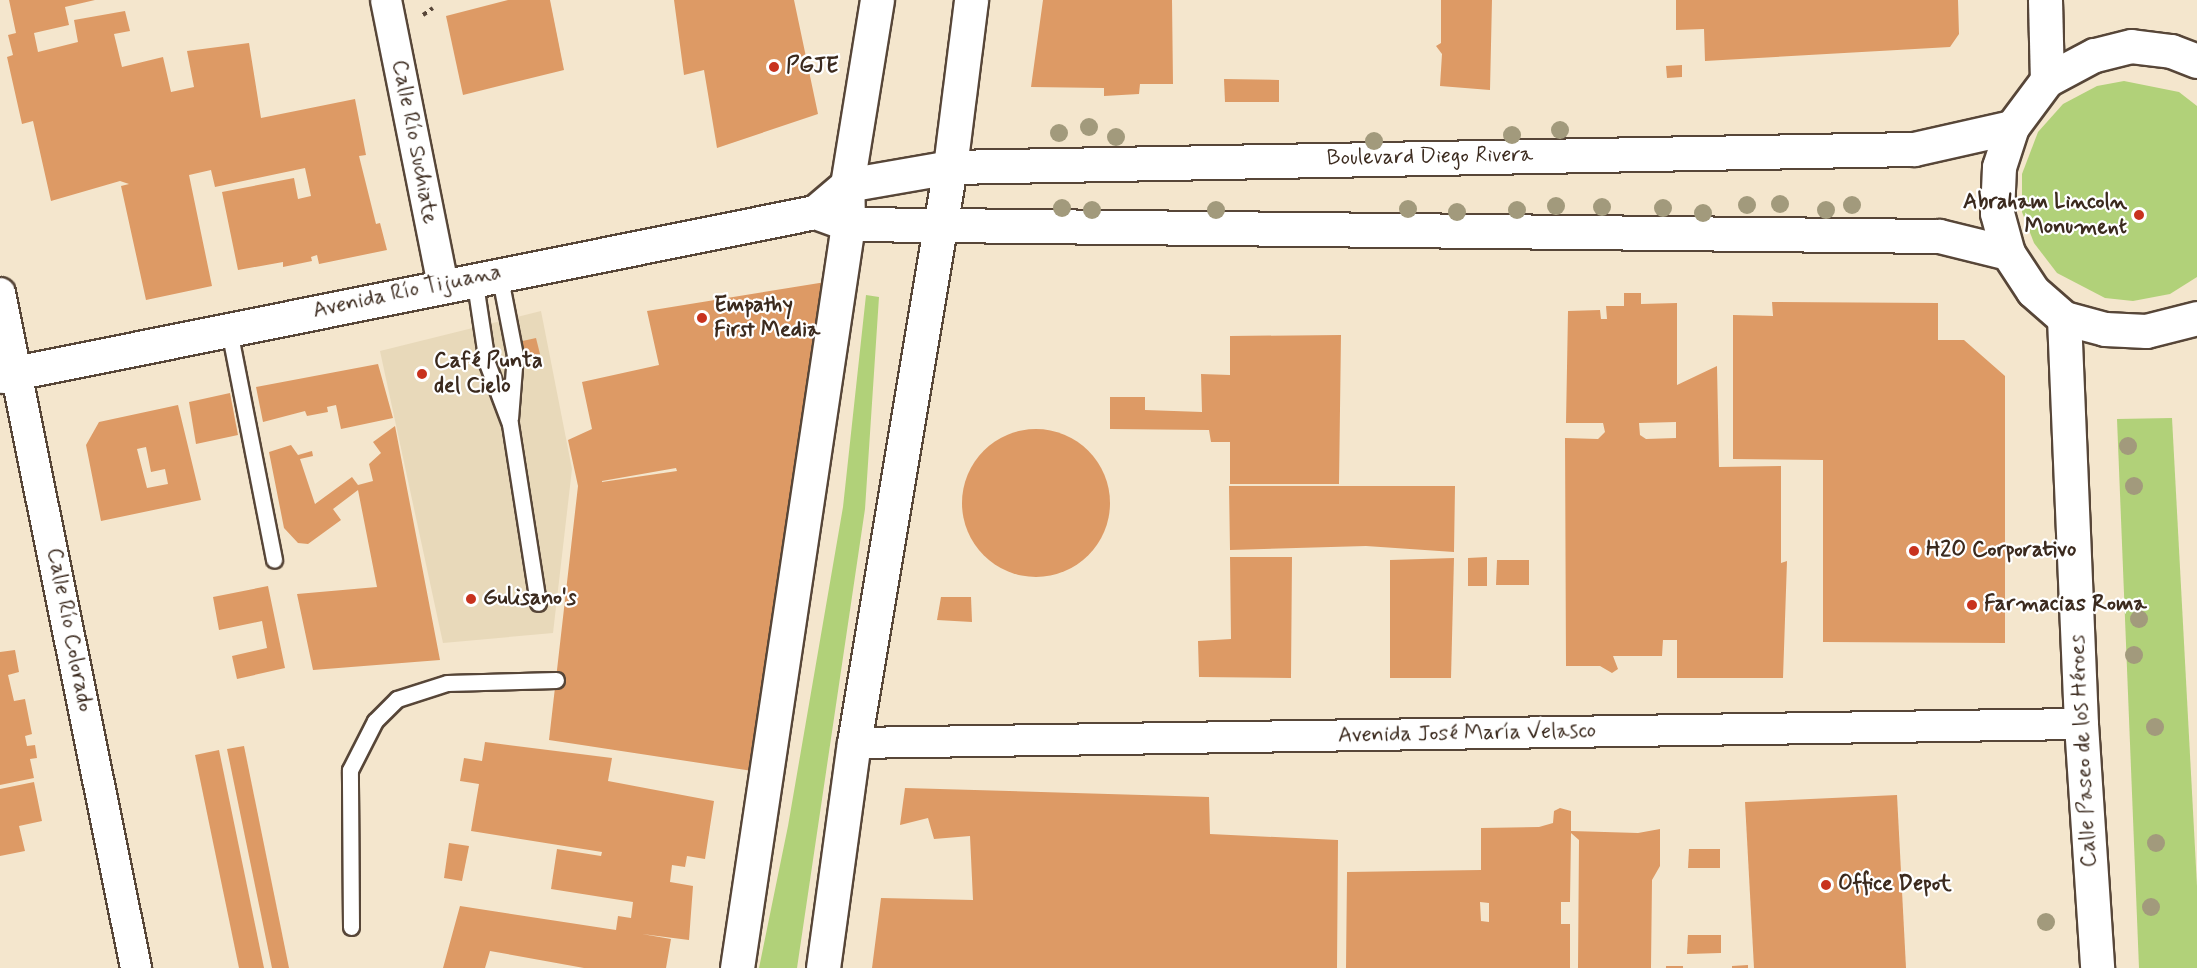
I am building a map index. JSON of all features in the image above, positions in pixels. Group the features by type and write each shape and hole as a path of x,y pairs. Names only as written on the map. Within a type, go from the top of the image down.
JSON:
{"main road":[{"path":"737,968 772,705 848,224 847,185 876,0"},
{"path":"823,968 854,742 950,167 971,0"},
{"path":"2045,0 2047,80"},
{"path":"2197,61 2171,51 2131,46 2094,55 2047,80 2012,127 1999,167 1997,213 2008,253 2033,291 2064,318 2105,330 2146,331 2197,318"},
{"name":"Boulevard Diego Rivera","path":"847,185 950,167 1914,149 2012,127"},
{"name":"Avenida Río Tijuana","path":"9,374 472,278 815,212 847,185"},
{"path":"815,212 848,224 1939,236 2008,253"},
{"name":"Calle Paseo de los Héroes","path":"2064,318 2081,724 2097,968"}],"street":[{"name":"Calle Río Suchiate","path":"386,0 472,278"},
{"name":"Calle Río Colorado","path":"0,292 9,374 136,968"},
{"name":"Avenida José María Velasco","path":"854,742 2081,724"}],"lane":[{"path":"472,278 515,355 510,424"},
{"path":"472,278 487,363 510,424 538,603"},
{"path":"229,330 274,560"},
{"path":"351,927 350,770 375,721 397,699 447,683 556,680"}],"shaded area":[{"path":"541,311 572,469 553,633 443,643 380,351"}],"green space":[{"path":"2124,81 2179,92 2197,106 2197,277 2170,294 2133,301 2105,298 2057,273 2034,243 2022,212 2022,174 2038,132 2063,104 2097,86"},
{"path":"866,295 879,297 865,509 797,968 759,968 788,826 843,507"},
{"path":"2172,418 2197,886 2197,968 2139,968 2117,419"}],"building":[{"path":"9,0 95,0 65,7 69,25 34,33 38,52 78,42 74,20 125,11 130,31 114,34 122,67 163,57 171,92 194,87 187,51 249,43 261,118 355,99 366,155 359,156 376,224 380,223 387,250 319,264 317,255 311,257 312,261 283,267 283,262 238,270 222,192 294,178 298,199 311,196 305,168 215,187 211,170 189,175 212,286 146,300 121,186 129,184 120,181 51,201 33,121 22,124 7,57 13,55 8,35 16,33"},
{"path":"508,0 550,0 564,70 463,95 446,16"},
{"path":"674,0 794,0 818,114 717,148 704,70 684,75"},
{"path":"1043,0 1172,0 1173,84 1140,84 1139,94 1104,96 1104,88 1031,87"},
{"path":"1441,0 1492,0 1490,90 1440,86 1442,54 1436,46 1441,43"},
{"path":"1676,0 1958,0 1959,34 1950,47 1705,61 1704,29 1676,30"},
{"path":"1682,65 1682,77 1667,78 1666,66"},
{"path":"1224,79 1279,80 1279,102 1225,102"},
{"path":"838,280 759,772 549,740 578,486 568,440 592,429 582,382 659,365 647,311","holes":["676,468 677,471 602,482"]},
{"path":"1624,293 1641,293 1641,304 1677,303 1677,385 1717,366 1719,467 1781,466 1781,563 1787,561 1783,678 1677,678 1677,640 1663,640 1662,656 1613,656 1618,669 1612,673 1600,666 1566,666 1565,438 1598,439 1605,432 1603,423 1566,423 1568,311 1600,310 1601,319 1607,319 1606,306 1624,306","holes":["1676,422 1676,438 1646,439 1640,435 1639,423"]},
{"name":"H2O Corporativo","path":"1772,302 1938,303 1938,340 1964,340 2005,376 2005,643 1823,642 1823,460 1733,459 1733,315 1773,316"},
{"path":"1341,335 1339,484 1230,484 1230,442 1211,442 1209,430 1110,429 1110,397 1145,397 1145,410 1202,412 1201,374 1230,375 1230,336"},
{"path":"536,338 540,354 526,357 518,342"},
{"path":"378,364 393,418 341,429 336,405 327,407 328,412 307,416 305,411 263,422 256,387"},
{"path":"230,393 238,435 196,444 189,402"},
{"path":"178,405 201,500 101,521 86,445 99,422","holes":["146,447 151,472 165,469 168,484 147,488 137,449"]},
{"path":"395,426 440,660 313,670 297,594 377,587 358,490 333,509 341,520 308,544 298,543 284,528 269,452 291,445 298,455 312,451 313,456 300,459 315,504 352,477 358,485 373,481 369,464 381,453 373,442"},
{"path":"1036,429 1064,434 1089,450 1105,475 1110,503 1105,531 1089,556 1064,572 1036,577 1008,572 983,556 967,531 962,503 967,475 983,450 1008,434"},
{"path":"1229,486 1455,486 1454,552 1366,546 1230,550"},
{"path":"1230,557 1292,557 1291,678 1199,677 1198,641 1231,639"},
{"path":"1487,557 1487,586 1468,586 1468,558"},
{"path":"1454,558 1451,678 1390,678 1390,560"},
{"path":"1497,560 1529,560 1529,585 1496,585"},
{"path":"268,586 285,668 237,679 232,656 267,648 262,621 219,630 213,597"},
{"path":"941,597 971,597 972,622 937,620"},
{"path":"15,650 19,672 8,675 14,701 25,699 32,734 25,736 27,746 35,745 37,758 30,759 34,778 0,785 0,652"},
{"path":"485,742 612,758 608,781 714,801 705,859 687,856 685,867 672,865 670,882 693,886 689,940 642,934 671,939 666,968 584,968 490,951 485,968 443,968 460,906 616,930 618,916 631,918 633,902 551,889 557,849 601,856 602,852 471,831 479,784 460,781 464,758 482,761"},
{"path":"244,746 289,968 272,968 227,749"},
{"path":"219,750 264,968 239,968 195,755"},
{"path":"34,782 42,821 19,826 25,851 0,856 0,789"},
{"path":"905,788 1209,797 1210,834 1338,840 1337,968 872,968 881,898 973,900 970,836 934,839 928,818 900,825"},
{"name":"Office Depot","path":"1897,795 1906,968 1754,968 1745,802"},
{"path":"1560,808 1571,811 1571,831 1638,833 1660,829 1660,866 1652,880 1651,968 1578,968 1579,840 1571,833 1570,902 1561,902 1561,924 1570,924 1570,968 1346,968 1347,872 1481,870 1481,828 1539,827 1553,823 1554,811","holes":["1480,902 1489,903 1489,922 1481,921"]},
{"path":"449,843 469,846 462,881 444,878"},
{"path":"1689,849 1720,849 1720,868 1688,868"},
{"path":"1688,935 1721,935 1721,953 1687,954"},
{"path":"1748,965 1748,968 1732,968 1732,966"},
{"path":"1666,966 1683,966 1683,968 1666,968"}],"place":[{"name":"PGJE","path":"774,67"},
{"name":"Abraham Lincoln Monument","path":"2139,215"},
{"name":"Empathy First Media","path":"702,318"},
{"name":"Café Punta del Cielo","path":"422,374"},
{"name":"H2O Corporativo","path":"1914,551"},
{"name":"Gulisano's","path":"471,599"},
{"name":"Farmacias Roma","path":"1972,605"},
{"name":"Office Depot","path":"1826,885"}]}
